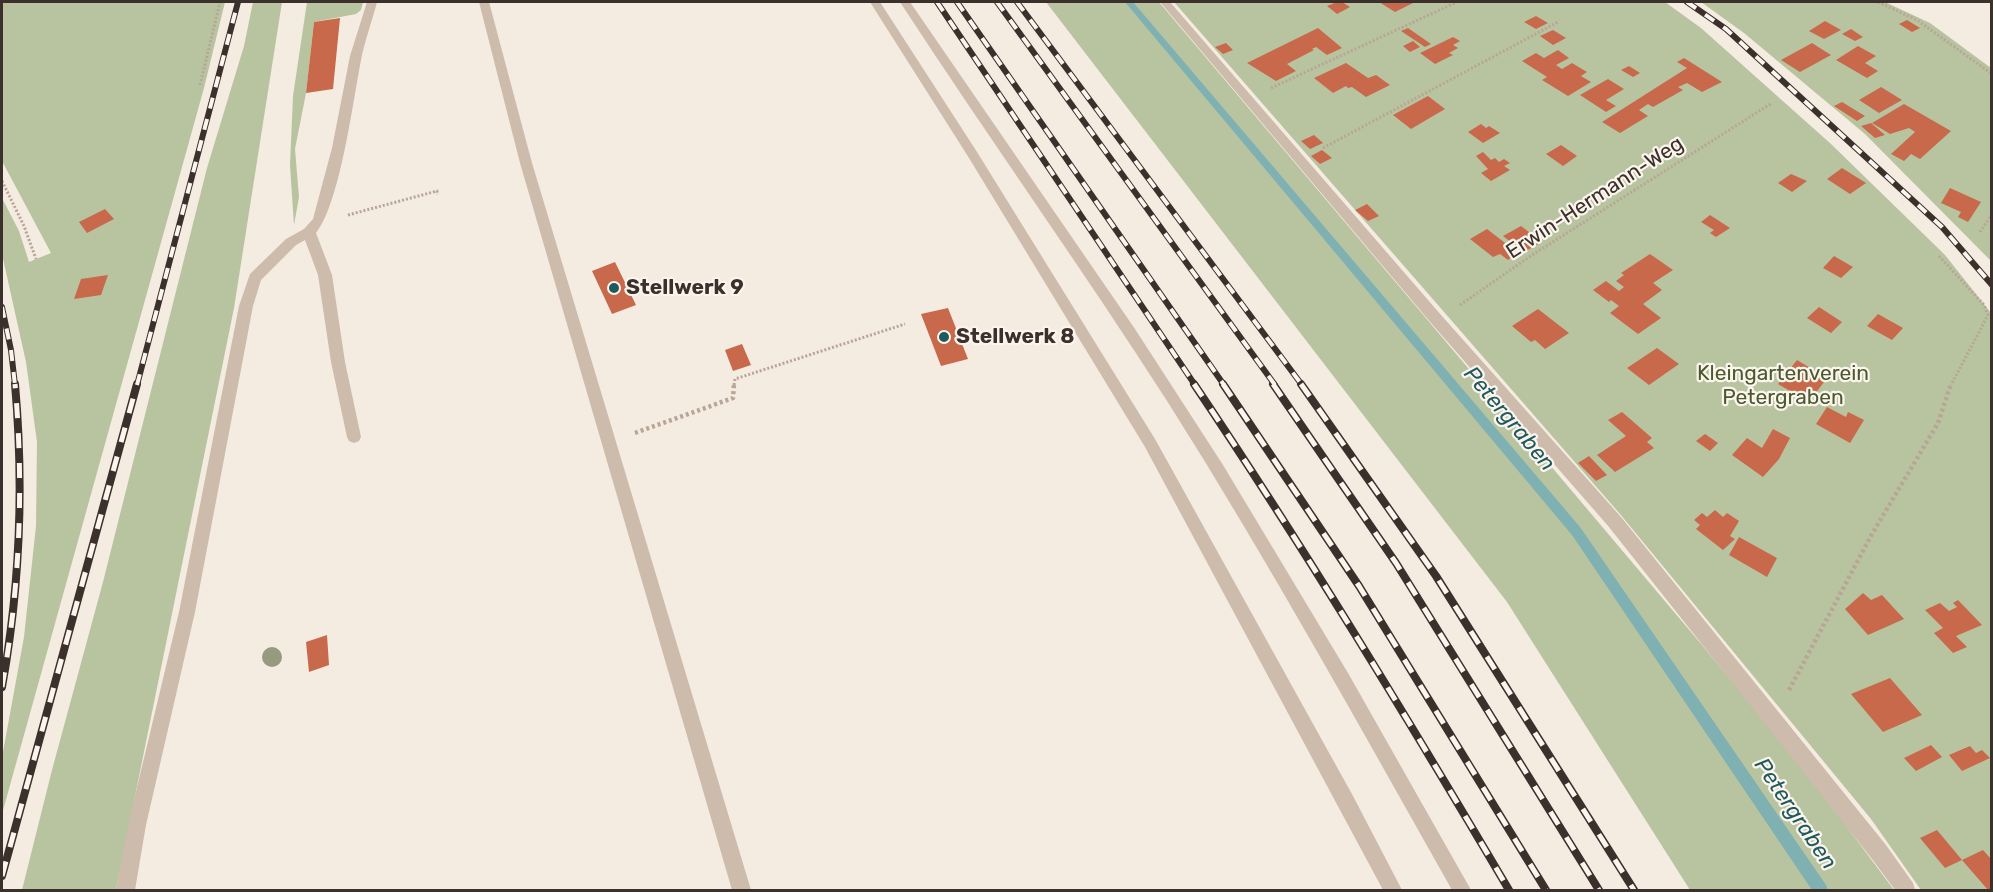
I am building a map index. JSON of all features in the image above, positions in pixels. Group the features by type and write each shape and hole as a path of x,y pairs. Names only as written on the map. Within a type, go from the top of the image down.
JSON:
{"lane":[{"path":"125,891 136,825 187,612 246,306 255,278 291,242 309,232 320,216 338,148 356,56 372,2"},
{"path":"484,2 526,163 742,891"},
{"path":"875,2 973,155 1150,443 1347,802 1393,891"},
{"path":"905,2 1131,334 1256,535 1372,730 1462,891"},
{"path":"1165,2 1301,158 1436,319 1615,522 1879,852 1906,891"},
{"path":"309,232 325,275 338,362 354,437"}],"path":[{"path":"200,85 220,2"},
{"path":"1249,98 1457,2"},
{"path":"1878,2 1917,20 1992,74"},
{"path":"1301,158 1558,22"},
{"name":"Erwin-Hermann-Weg","path":"1436,319 1446,315 1529,257 1772,103"},
{"path":"2,181 24,226 36,259"},
{"path":"320,216 346,215 437,191 437,195"},
{"path":"1980,232 1992,214"},
{"path":"1773,720 1872,534 1938,423 1947,392 1988,315 1984,305 1939,256"},
{"path":"608,442 734,398 735,379 905,324"}],"green space":[{"path":"2,2 225,2 204,88 2,814 3,752 24,637 36,526 37,442 26,362 2,254 2,198 19,231 29,262 51,253 2,161"},
{"path":"253,2 282,2 234,308 116,890 22,890 103,582 207,168 244,46"},
{"path":"307,2 363,2 361,10 356,14 314,22 306,93 295,149 299,197 294,225 290,165 293,96"},
{"path":"1046,2 1159,2 1702,645 1803,768 1894,890 1690,890 1507,602"},
{"name":"Kleingartenverein Petergraben","path":"1174,2 1665,2 1701,28 1831,144 1945,255 1991,313 1991,890 1921,890 1871,819 1620,514"},
{"path":"1701,2 1885,2 1930,23 1991,68 1991,261 1865,134 1744,33"}],"building":[{"path":"1337,2 1350,7 1337,14 1327,6"},
{"path":"1379,2 1415,2 1395,12"},
{"path":"1536,16 1548,23 1536,29 1524,22"},
{"path":"340,18 333,89 306,93 314,22"},
{"path":"1907,20 1920,28 1912,32 1899,24"},
{"path":"1825,21 1841,30 1824,39 1809,31"},
{"path":"1318,28 1342,48 1327,55 1316,47 1312,49 1314,50 1287,64 1296,71 1276,81 1247,63"},
{"path":"1408,28 1431,44 1425,47 1401,31"},
{"path":"1851,29 1863,37 1855,41 1842,34"},
{"path":"1553,30 1566,38 1553,45 1540,36"},
{"path":"1453,37 1460,41 1453,45 1458,48 1449,53 1453,55 1435,64 1420,53"},
{"path":"1413,41 1420,47 1410,52 1403,46"},
{"path":"1226,43 1233,50 1223,54 1215,47"},
{"path":"1812,43 1831,55 1800,72 1781,60"},
{"path":"1858,46 1876,56 1865,63 1878,71 1867,78 1836,60"},
{"path":"1558,50 1569,58 1556,65 1562,69 1572,63 1587,72 1581,76 1591,82 1568,96 1542,80 1547,77 1522,61 1536,53 1544,58"},
{"path":"1684,58 1722,82 1702,92 1687,83 1678,87 1683,90 1653,107 1648,104 1639,110 1648,116 1620,133 1602,122 1687,68 1677,62"},
{"path":"1346,63 1368,78 1376,75 1390,85 1366,97 1352,87 1346,86 1333,93 1314,78"},
{"path":"1629,66 1640,73 1633,77 1621,70"},
{"path":"1608,79 1624,89 1606,100 1616,106 1606,112 1580,95"},
{"path":"1881,87 1902,100 1879,113 1859,100"},
{"path":"1428,96 1445,109 1411,129 1393,115"},
{"path":"1842,102 1865,116 1857,121 1834,106"},
{"path":"1904,104 1951,131 1920,159 1911,154 1904,161 1891,154 1915,132 1909,128 1890,134 1872,123"},
{"path":"1871,123 1885,135 1875,138 1861,126"},
{"path":"1481,124 1500,133 1483,143 1468,132"},
{"path":"1314,135 1323,143 1310,149 1301,141"},
{"path":"1561,145 1577,156 1563,166 1546,154"},
{"path":"1322,150 1332,158 1320,164 1311,156"},
{"path":"1483,152 1491,160 1495,158 1499,162 1504,159 1510,163 1504,166 1510,170 1491,181 1481,173 1488,169 1476,156"},
{"path":"1842,168 1866,183 1850,194 1827,179"},
{"path":"1791,174 1807,181 1792,192 1778,183"},
{"path":"1950,188 1981,202 1968,222 1958,217 1961,212 1941,203"},
{"path":"1367,204 1379,216 1368,221 1355,210"},
{"path":"105,209 114,219 87,233 79,222"},
{"path":"1710,215 1730,228 1716,237 1710,233 1714,230 1701,222"},
{"path":"1521,226 1542,242 1524,252 1503,236"},
{"path":"1487,229 1518,253 1508,260 1500,254 1493,257 1470,239"},
{"path":"1650,254 1673,270 1653,283 1662,290 1643,304 1661,318 1638,334 1610,313 1619,306 1611,300 1609,302 1593,290 1606,281 1619,291 1624,287 1616,281 1624,275 1621,273"},
{"path":"1834,256 1853,267 1841,278 1823,268"},
{"name":"Stellwerk 9","path":"615,262 636,305 612,314 592,271"},
{"path":"108,275 101,295 74,299 81,279"},
{"path":"1819,307 1842,322 1831,333 1807,318"},
{"name":"Stellwerk 8","path":"948,308 968,359 941,366 921,314"},
{"path":"1538,309 1569,333 1545,349 1535,340 1531,342 1512,326"},
{"path":"1878,314 1903,328 1892,340 1867,326"},
{"path":"742,344 751,365 733,371 725,350"},
{"path":"1657,348 1679,364 1649,385 1627,368"},
{"path":"1797,360 1827,378 1809,402 1778,384"},
{"path":"1827,407 1846,417 1848,412 1864,420 1850,443 1816,424"},
{"path":"1622,412 1652,438 1647,442 1654,448 1615,472 1597,455 1626,436 1608,420"},
{"path":"1773,429 1790,438 1779,459 1763,477 1732,455 1747,438 1762,448"},
{"path":"1705,434 1718,443 1710,451 1696,441"},
{"path":"1589,456 1607,475 1596,481 1578,463"},
{"path":"1715,510 1723,517 1727,513 1739,521 1730,536 1735,539 1723,550 1696,529 1700,525 1694,520 1702,513 1707,517"},
{"path":"1739,537 1777,558 1767,577 1729,555"},
{"path":"1863,593 1871,600 1882,595 1904,619 1868,635 1845,609"},
{"path":"1958,600 1982,625 1956,636 1967,647 1953,653 1934,633 1943,628 1925,610 1940,603 1949,611 1957,607 1953,603"},
{"path":"327,635 329,665 309,672 306,642"},
{"path":"1890,678 1922,715 1883,732 1851,694"},
{"path":"1931,745 1942,757 1916,771 1904,758"},
{"path":"1970,746 1976,753 1982,750 1990,758 1962,771 1949,755"},
{"path":"1937,830 1962,860 1945,868 1920,838"},
{"path":"1983,850 1992,860 1992,890 1988,890 1962,860"}],"waterway":[{"name":"Petergraben","path":"1129,2 1576,531 1821,890"}],"railway":[{"path":"137,385 238,2"},
{"path":"937,2 1195,385"},
{"path":"957,2 1224,385"},
{"path":"997,2 1275,385"},
{"path":"1017,2 1302,385"},
{"path":"1687,2 1726,29 1942,227 1992,285"},
{"path":"2,307 11,350 15,385"},
{"path":"2,687 13,612 19,536 20,498 15,384"},
{"path":"2,876 137,384"},
{"path":"1194,384 1355,635 1509,890"},
{"path":"1223,384 1359,586 1546,890"},
{"path":"1273,384 1396,563 1599,890"},
{"path":"1301,384 1436,576 1634,890"}],"place":[{"name":"Stellwerk 9","path":"614,288"},
{"name":"Stellwerk 8","path":"944,337"}]}
